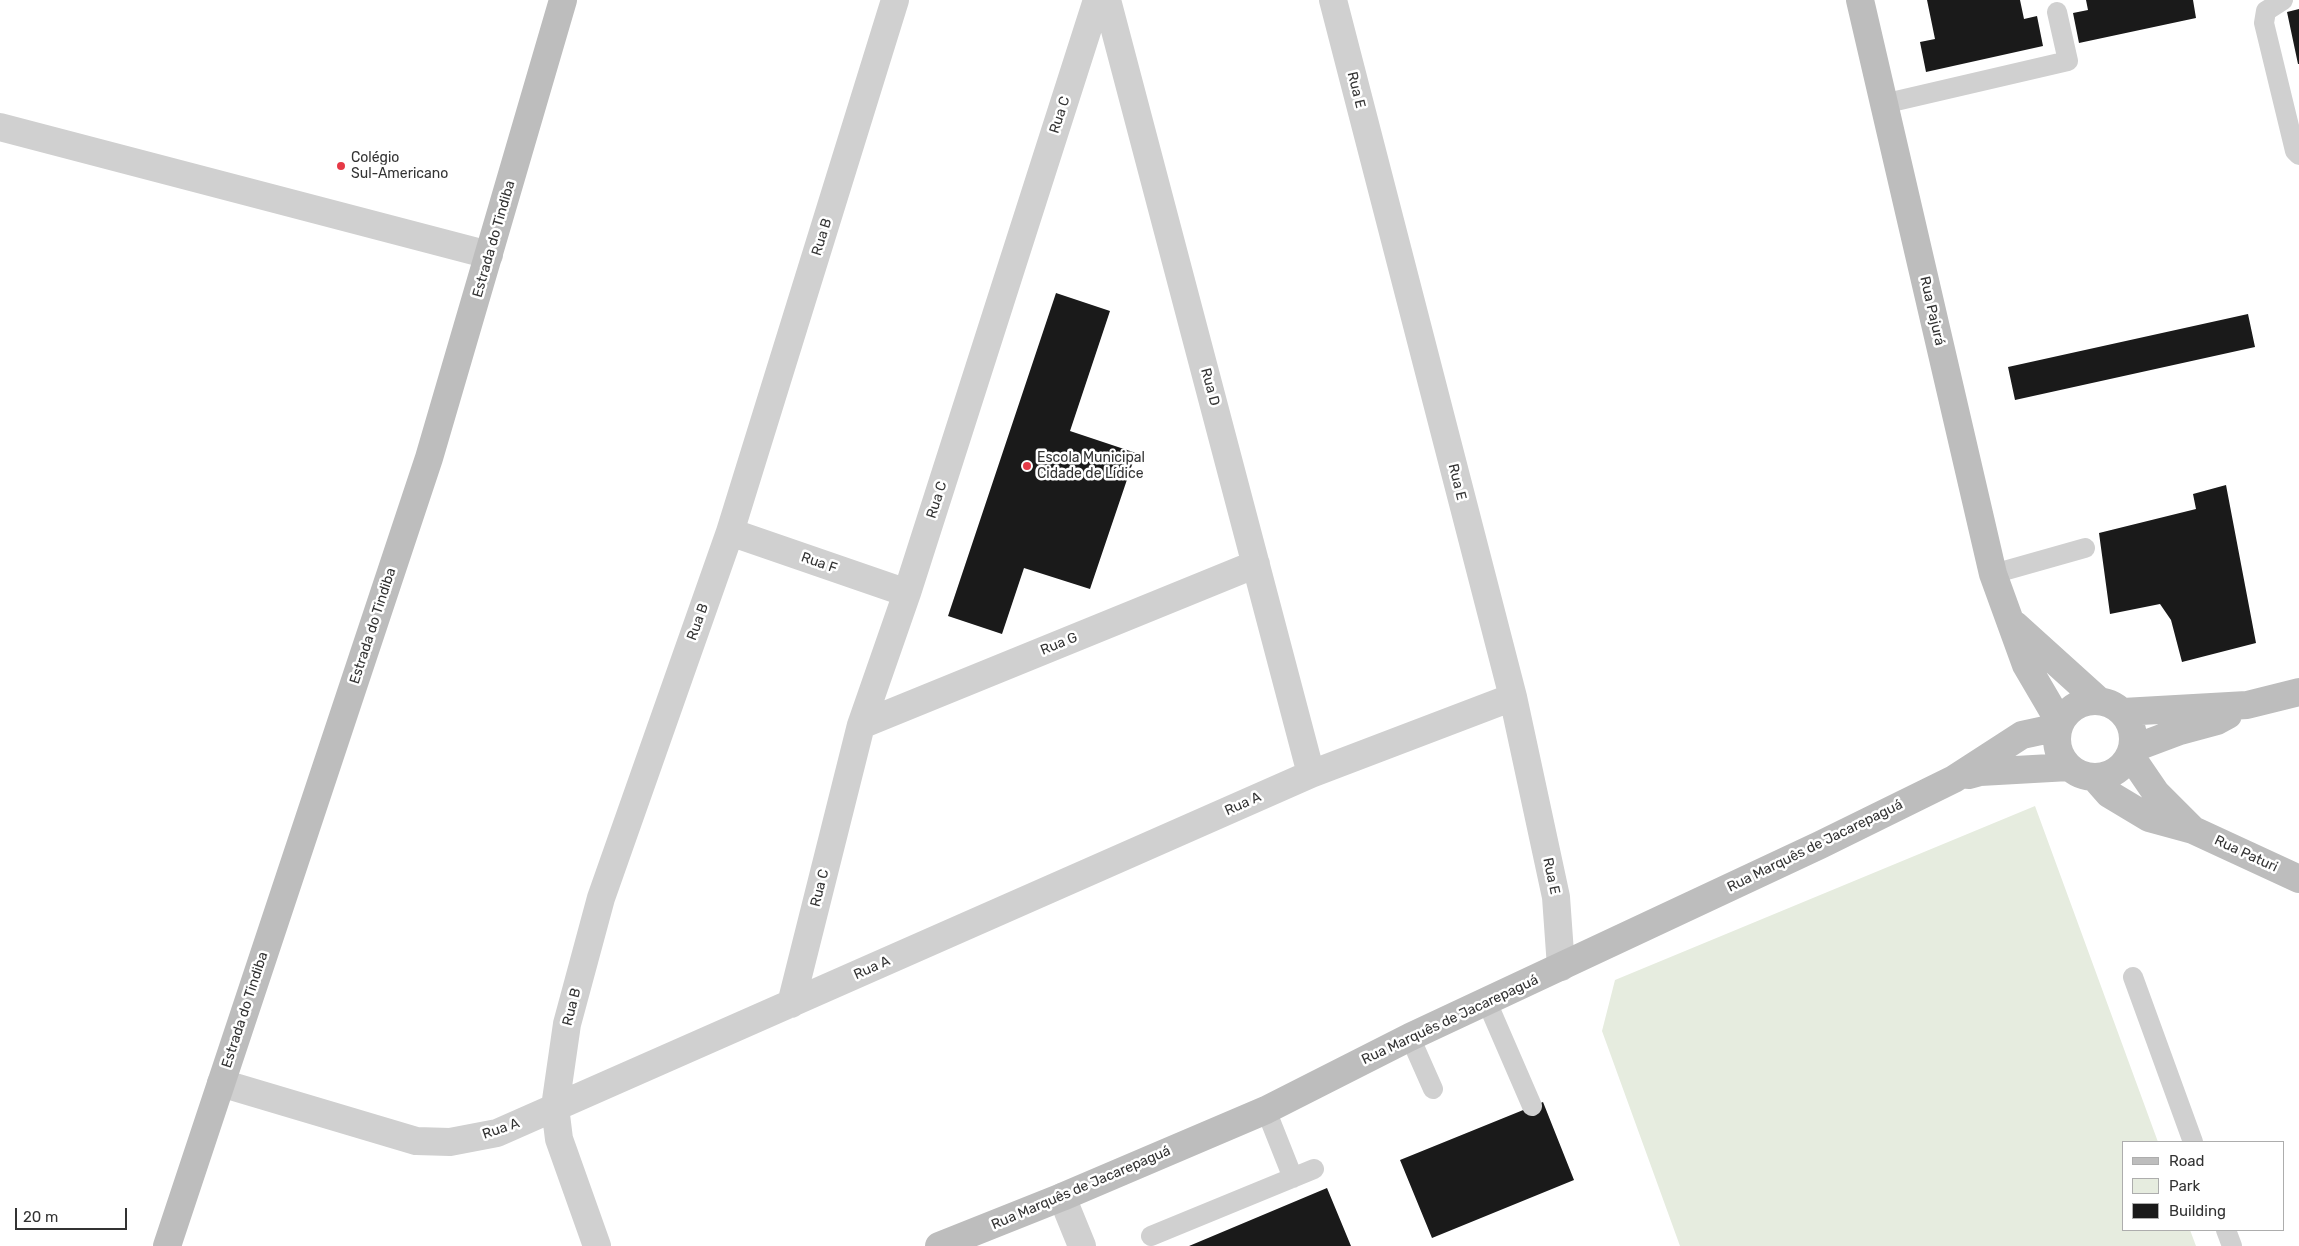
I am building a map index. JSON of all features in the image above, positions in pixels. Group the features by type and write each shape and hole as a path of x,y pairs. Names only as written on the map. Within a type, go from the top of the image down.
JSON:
{"street":[{"name":"Estrada do Tindiba","path":"167,1246 429,458 564,0"},
{"name":"Rua B","path":"597,1246 559,1139 555,1107 567,1024 601,898 730,532 895,0"},
{"name":"Rua C","path":"791,1004 861,725 907,593 1097,0"},
{"name":"Rua D","path":"1107,0 1311,774"},
{"name":"Rua E","path":"1333,0 1513,696 1556,897 1561,967"},
{"name":"Rua Pajurá","path":"1860,0 1993,574 2026,665 2059,725"},
{"path":"0,127 489,255"},
{"name":"Rua F","path":"730,532 907,593"},
{"name":"Rua G","path":"861,725 1256,564"},
{"name":"Rua Pajurá","path":"2010,620 2057,665 2098,700"},
{"path":"2123,712 2247,705 2299,692"},
{"name":"Rua A","path":"221,1082 416,1141 450,1142 497,1133 1311,774 1513,696"},
{"path":"2098,700 2116,706 2123,712 2133,729 2134,739 2131,752 2116,772 2094,777 2085,776 2069,767 2060,755 2056,741 2059,725 2066,713 2076,706 2098,700"},
{"path":"2131,752 2180,731 2217,721 2247,705"},
{"name":"Rua Marquês de Jacarepaguá","path":"940,1246 1062,1197 1266,1110 1410,1037 1954,780 2022,735 2059,725"},
{"name":"Rua Paturi","path":"2131,752 2156,793 2193,830"},
{"name":"Rua Marquês de Jacarepaguá","path":"1954,780 1980,772 2069,767"},
{"name":"Rua Paturi","path":"2094,777 2109,794 2149,818 2193,830 2299,879"},
{"path":"1062,1197 1082,1246"}],"lane":[{"path":"2283,0 2266,11 2264,23 2295,151 2299,155"},
{"path":"1883,104 2068,61 2057,12"},
{"path":"1993,574 2085,548"},
{"path":"2132,977 2193,1141"},
{"path":"1487,1002 1532,1106"},
{"path":"1410,1037 1433,1089"},
{"path":"1266,1110 1293,1178"},
{"path":"1151,1236 1314,1169"},
{"path":"2226,1231 2232,1246"}],"green space":[{"path":"2035,806 2158,1141 2122,1141 2122,1231 2190,1231 2196,1246 1680,1246 1602,1031 1615,980"}],"building":[{"path":"1927,0 2020,0 2024,19 2037,16 2043,46 1926,72 1920,42 1935,39"},
{"path":"2086,0 2193,0 2196,18 2079,43 2073,13 2088,10"},
{"path":"2299,9 2299,64 2298,64 2287,12"},
{"path":"1056,293 1110,311 1070,431 1136,453 1090,589 1024,568 1002,634 948,616"},
{"path":"2248,314 2255,347 2015,400 2008,367"},
{"path":"2226,485 2256,643 2182,662 2171,620 2160,604 2110,614 2099,533 2196,509 2193,494"},
{"path":"1543,1102 1574,1180 1432,1238 1400,1160"},
{"path":"1327,1188 1351,1246 1189,1246"}],"place":[{"name":"Colégio Sul-Americano","path":"341,166"},
{"name":"Escola Municipal Cidade de Lídice","path":"1027,466"}]}
